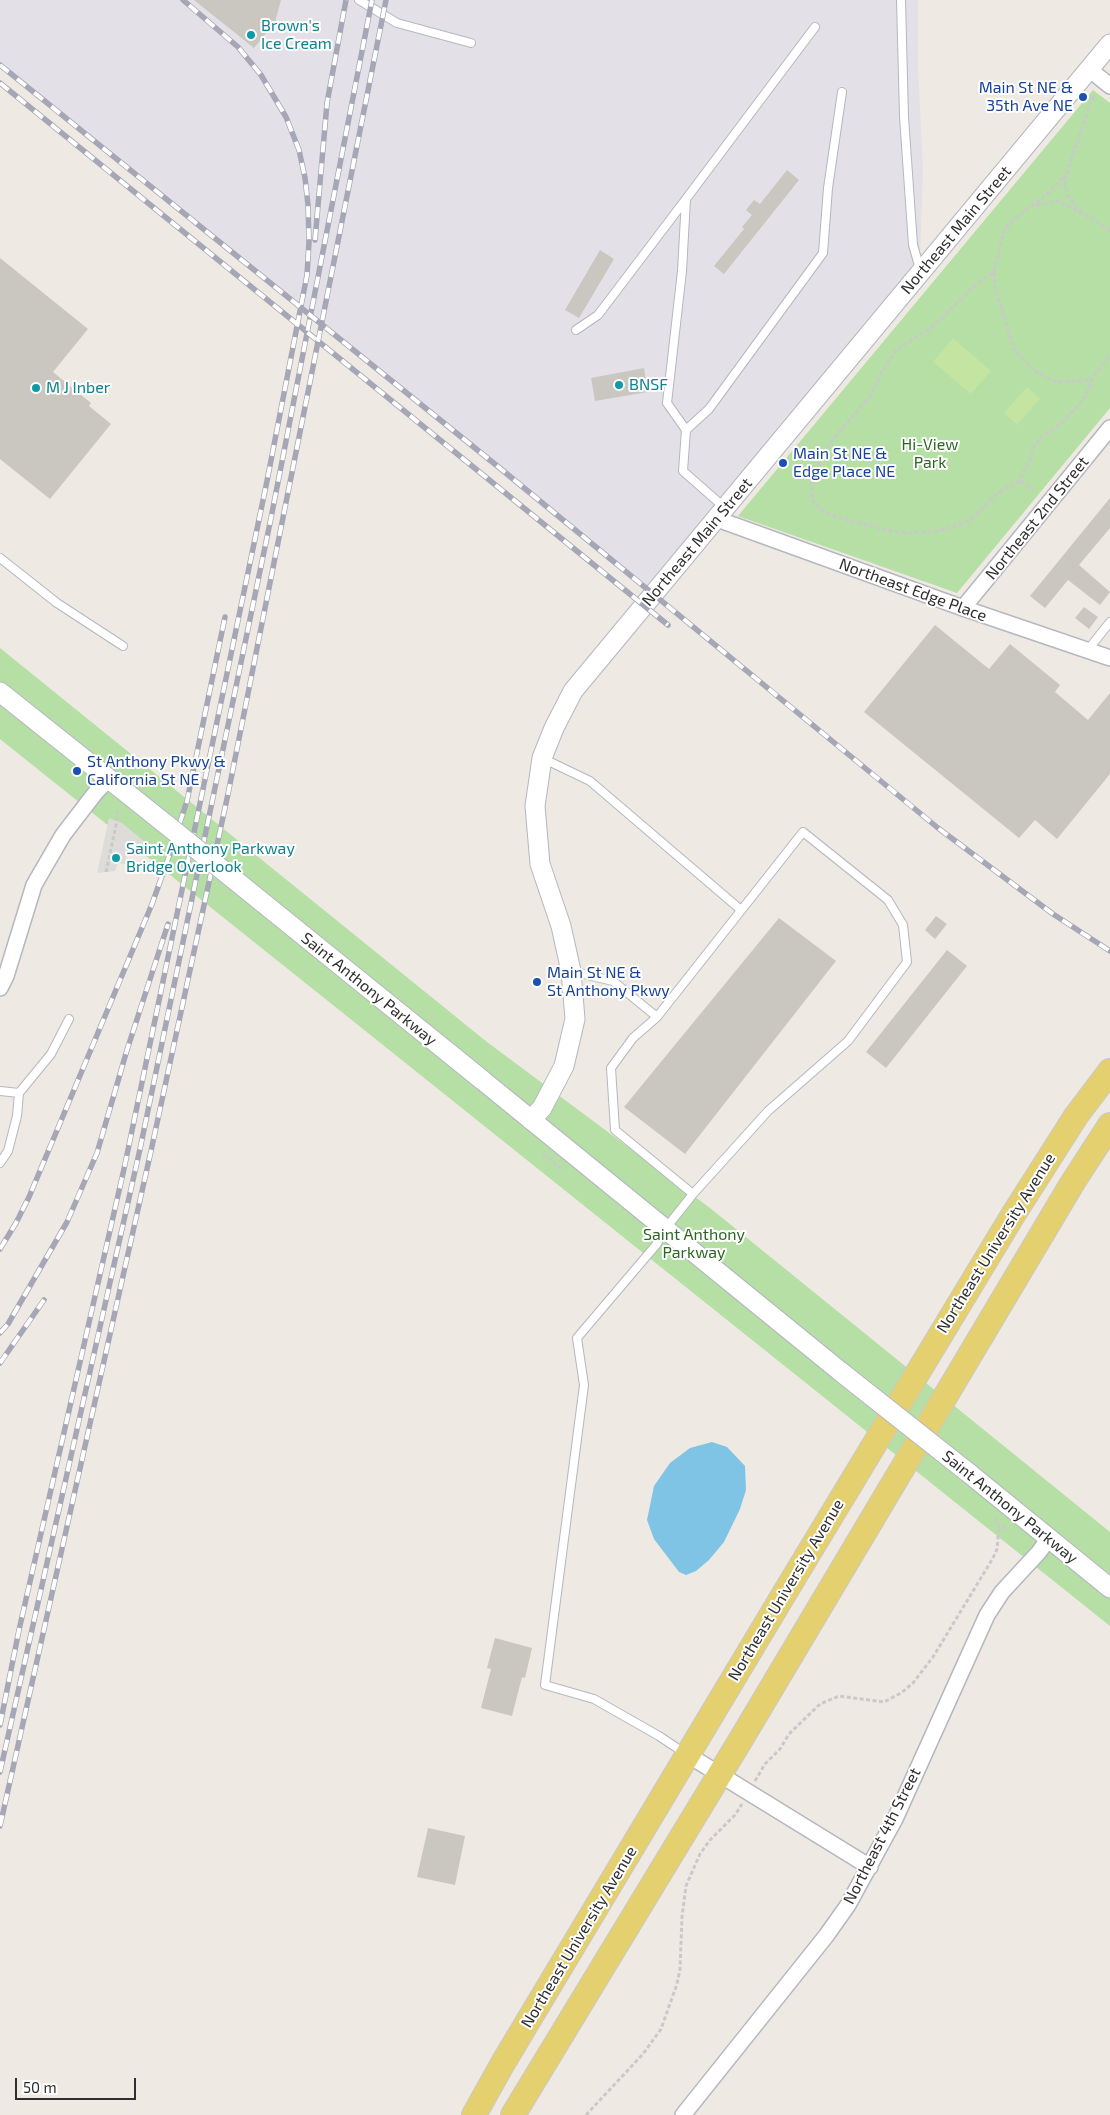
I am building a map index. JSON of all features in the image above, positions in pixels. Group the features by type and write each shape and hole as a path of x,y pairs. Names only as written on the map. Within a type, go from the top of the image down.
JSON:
{"main road":[{"name":"Northeast University Avenue","path":"474,2115 508,2054 1013,1215 1076,1116 1107,1075"},
{"name":"Northeast University Avenue","path":"513,2115 745,1733 1073,1182 1110,1125"}],"street":[{"name":"Northeast Main Street","path":"532,1120 542,1108 564,1066 575,1019 572,971 561,926 540,864 535,806 542,758 554,728 573,691 1110,44"},
{"path":"1089,69 1110,86"},
{"name":"Northeast 2nd Street","path":"963,608 1110,428"},
{"name":"Northeast Edge Place","path":"721,514 963,608 1110,658"},
{"name":"Saint Anthony Parkway","path":"0,692 1105,1584"},
{"path":"0,988 6,976 34,886 47,860 62,835 96,792 109,779"},
{"name":"Northeast 4th Street","path":"683,2115 826,1936 848,1905 895,1819 987,1615 1002,1592 1039,1552 1049,1538"},
{"path":"688,1755 870,1867"}],"lane":[{"path":"359,0 397,23 471,43"},
{"path":"901,0 904,117 912,236 921,273"},
{"path":"576,330 598,315 815,27"},
{"path":"686,430 709,409 823,253 828,188 842,92"},
{"path":"686,199 682,271 667,403 686,430 683,470 721,514"},
{"path":"0,558 57,603 123,646"},
{"path":"1087,651 1110,622"},
{"path":"542,758 590,781 741,910"},
{"path":"688,1755 594,1699 545,1685 584,1385 577,1338 656,1245 666,1228 693,1194 768,1111 848,1041 907,962 904,925 888,900 803,832 657,1017 633,1038 611,1068 614,1130 693,1194"},
{"path":"572,971 613,981 657,1017"},
{"path":"0,1163 8,1151 17,1116 19,1093 51,1054 69,1019"},
{"path":"0,1091 19,1093"}],"path":[{"path":"1084,215 1068,196 1064,181 1093,96"},
{"path":"1068,172 1051,191 1014,219 1004,230 994,271 995,287 1014,349 1035,371 1056,382 1084,381 1092,378"},
{"path":"1031,206 1059,201 1093,219 1110,231"},
{"path":"994,271 973,287 935,325 898,349 881,372 871,395 832,439 818,468 812,494 814,503 824,512 836,517 891,531 917,533 939,531 969,521 998,492 1020,481 1030,460 1033,448 1040,438 1056,427 1077,407 1089,389 1092,378 1110,355"},
{"path":"1020,481 1034,490"},
{"path":"106,872 117,821 117,810"},
{"path":"765,1764 780,1749 789,1734 810,1712 830,1699 848,1696 884,1702 901,1693 913,1683 933,1657 993,1558 997,1548 999,1526"},
{"path":"586,2115 643,2054 661,2029 677,1984 680,1968 682,1917 686,1886 693,1866 710,1840 735,1815"}],"shaded area":[{"path":"0,0 918,0 918,67 923,169 920,259 645,591 0,65"},
{"path":"109,818 122,823 146,843 135,856 127,854 125,864 118,863 115,871 97,873"}],"green space":[{"name":"Hi-View Park","path":"1093,90 1110,103 1110,408 957,593 738,516"},
{"path":"953,338 991,371 971,394 933,362"},
{"path":"1027,387 1040,399 1017,425 1004,413"},
{"name":"Saint Anthony Parkway","path":"0,648 487,1042 710,1208 1110,1532 1110,1626 0,739"}],"water":[{"path":"712,1442 727,1447 745,1466 746,1490 740,1509 724,1542 709,1560 696,1571 686,1575 679,1572 654,1539 647,1520 654,1486 670,1463 690,1448"}],"building":[{"name":"Brown's Ice Cream","path":"194,0 281,0 275,22 254,48"},
{"path":"787,170 799,180 724,274 714,266 744,229 742,227 752,215 746,210 754,200 760,204"},
{"path":"600,250 614,259 579,318 565,310"},
{"name":"M J Inber","path":"0,258 88,329 53,372 91,403 89,406 111,424 50,499 0,459"},
{"name":"BNSF","path":"644,368 648,392 595,401 591,378"},
{"path":"1110,498 1110,528 1079,565 1110,592 1100,605 1068,580 1045,608 1030,596"},
{"path":"1084,607 1098,617 1089,629 1075,618"},
{"path":"935,625 989,669 1010,644 1060,685 1055,692 1088,720 1110,693 1110,774 1057,839 1035,820 1019,838 864,712"},
{"path":"936,916 947,924 935,939 925,930"},
{"path":"779,918 836,961 685,1154 624,1107"},
{"path":"947,950 967,966 886,1068 866,1052"},
{"path":"495,1638 532,1648 525,1678 522,1677 512,1716 481,1708 491,1669 487,1668"},
{"path":"428,1828 465,1836 455,1885 417,1877"}],"railway":[{"path":"0,1725 19,1630 124,1169 267,481 307,275 309,242 305,178 299,150 286,117 261,75 238,47 183,0"},
{"path":"315,240 327,103 346,0"},
{"path":"0,1772 140,1149 271,518 372,0"},
{"path":"0,1826 151,1151 228,794 386,0"},
{"path":"0,65 501,469 938,828 1053,914 1110,951"},
{"path":"0,83 668,625"},
{"path":"0,1249 29,1197 152,904 167,862 187,801 225,617"},
{"path":"0,1333 8,1324 67,1222 97,1153 127,1050 168,924"},
{"path":"0,1363 44,1300"}],"place":[{"name":"Brown's Ice Cream","path":"251,35"},
{"name":"Main St NE & 35th Ave NE","path":"1083,97"},
{"name":"BNSF","path":"619,385"},
{"name":"M J Inber","path":"36,388"},
{"name":"Main St NE & Edge Place NE","path":"783,463"},
{"name":"St Anthony Pkwy & California St NE","path":"77,771"},
{"name":"Saint Anthony Parkway Bridge Overlook","path":"116,858"},
{"name":"Main St NE & St Anthony Pkwy","path":"537,982"}]}
